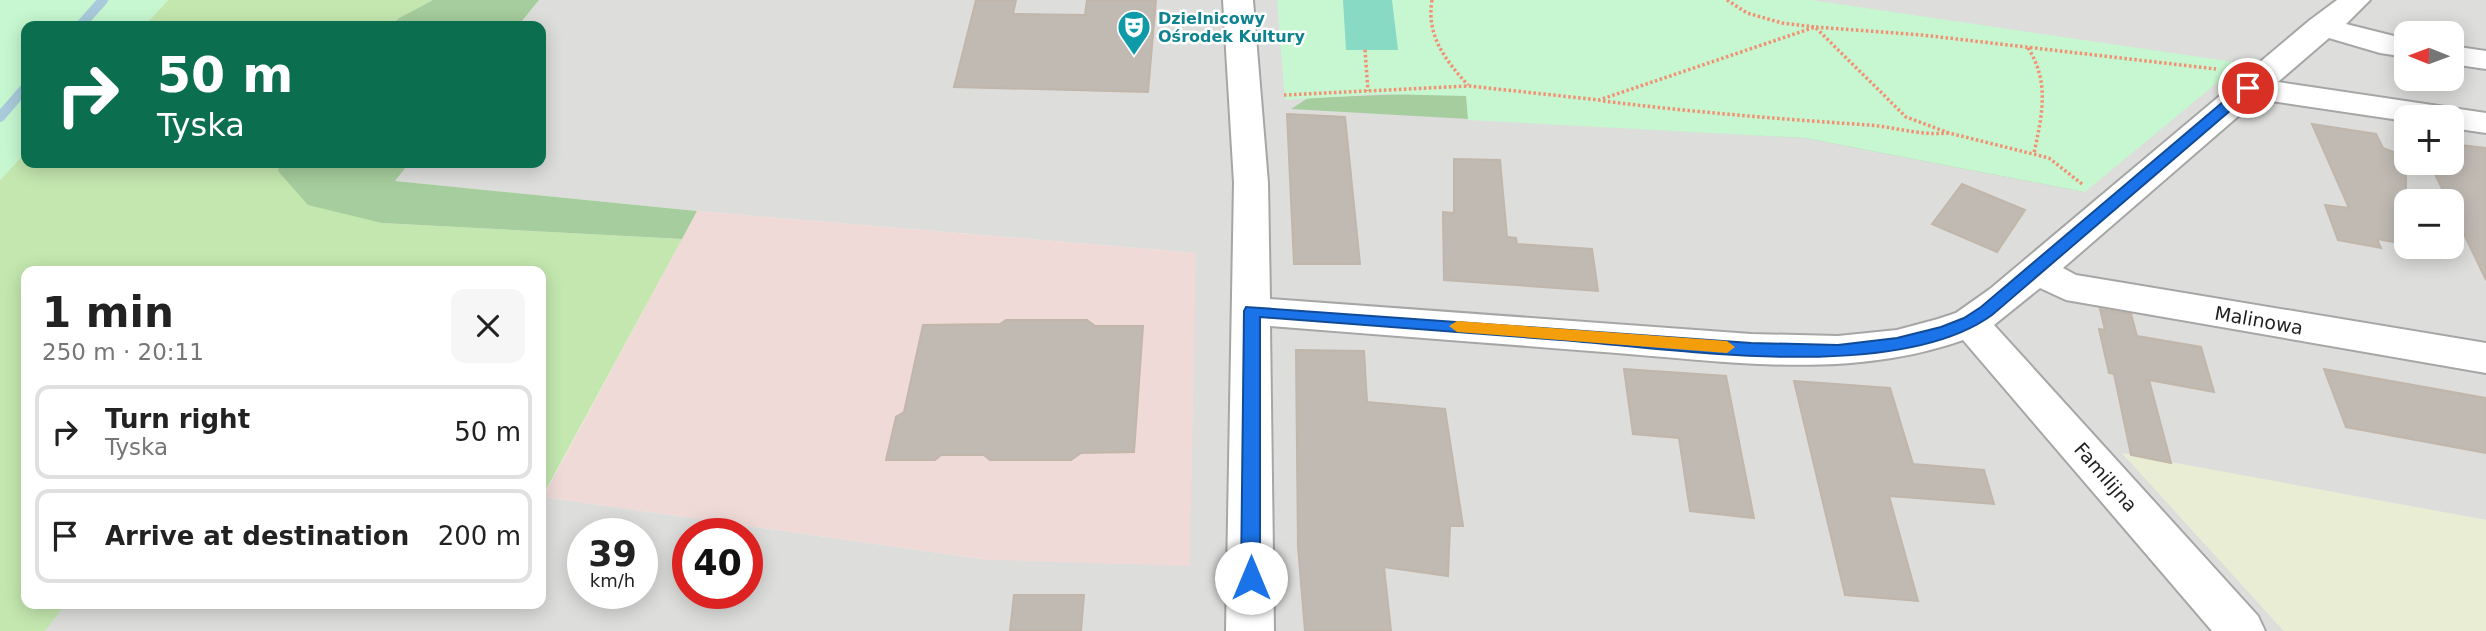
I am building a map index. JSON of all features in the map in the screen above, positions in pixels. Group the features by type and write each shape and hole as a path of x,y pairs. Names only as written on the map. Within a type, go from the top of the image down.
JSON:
{"street":[{"path":"1238,0 1251,183 1250,631"},
{"path":"1252,311 1788,350 1838,351 1897,344 1970,323 2355,0"},
{"path":"2321,26 2394,46"},
{"path":"2464,57 2486,60"},
{"path":"2257,81 2394,107"},
{"path":"2464,120 2486,123"},
{"name":"Malinowa","path":"2037,269 2066,287 2486,358"},
{"name":"Familijna","path":"1970,323 2241,631"}],"path":[{"path":"1432,0 1429,12 1434,37 1443,58 1469,86"},
{"path":"1727,0 1747,13 1782,23 1922,35 2257,81"},
{"path":"1599,100 1815,27"},
{"path":"1815,27 1906,117 1949,133 2034,153 2062,166 2108,208"},
{"path":"2028,48 2036,58 2044,90 2034,153"},
{"path":"1365,50 1368,90"},
{"path":"1275,95 1469,86 1790,120 1888,127 1933,136 1949,133"}],"shaded area":[{"path":"539,0 2486,0 2486,520 2123,454 2284,631 45,631 62,609 546,609 546,497 692,518 672,518 672,609 763,609 763,528 989,560 1196,253 697,211 394,181 405,168 546,168 546,21 522,21"},
{"path":"697,211 1196,253 1190,566 989,560 763,528 763,518 692,518 546,497 546,491"}],"green space":[{"path":"0,0 168,0 149,21 21,21 21,157 0,180"},
{"path":"168,0 433,0 396,21 149,21"},
{"path":"433,0 539,0 522,21 396,21"},
{"path":"1277,0 1811,0 2241,63 2085,192 1805,138 1468,120 1466,96 1381,94 1285,100"},
{"path":"1343,0 1392,0 1398,50 1346,50"},
{"path":"1480,91 1792,124 2085,192 1805,138 1291,109 1308,98"},
{"path":"21,157 21,168 279,168 278,171 382,223 682,239 546,490 546,266 21,266 21,609 62,609 45,631 0,631 0,180"},
{"path":"279,168 405,168 395,181 697,211 682,239 382,223 308,205 278,171"},
{"path":"2122,453 2486,520 2486,631 2284,631"}],"building":[{"path":"976,0 1016,0 1013,14 1085,15 1087,0 1156,0 1148,92 954,87"},
{"path":"1287,114 1345,117 1360,264 1294,264"},
{"path":"2312,124 2376,134 2383,148 2394,152 2394,175 2406,175 2406,189 2394,189 2394,242 2377,239 2381,248 2338,240 2325,205 2349,208"},
{"path":"2464,145 2486,148 2486,280 2464,234 2464,189 2442,189 2435,175 2464,175"},
{"path":"1454,159 1500,160 1507,237 1516,238 1517,244 1592,249 1598,291 1444,280 1443,212 1454,213"},
{"path":"1962,184 2025,210 1997,252 1932,224"},
{"path":"2100,309 2131,314 2137,336 2201,347 2214,392 2149,380 2171,463 2131,455 2114,374 2109,373 2099,329 2105,330"},
{"path":"1006,320 1087,320 1095,326 1143,326 1134,452 1081,453 1071,460 990,460 984,455 941,455 935,460 886,460 896,417 904,412 923,325 1000,324"},
{"path":"1296,350 1364,351 1367,402 1445,409 1463,526 1450,526 1448,576 1384,567 1391,631 1305,631 1298,547"},
{"path":"1624,369 1726,376 1754,518 1690,511 1679,438 1633,434"},
{"path":"2324,369 2486,398 2486,453 2346,427"},
{"path":"1794,381 1890,388 1913,464 1984,470 1994,504 1889,496 1918,601 1845,595"},
{"path":"1014,595 1084,595 1081,631 1010,631"}],"waterway":[{"path":"84,21 103,0"},
{"path":"0,117 21,93"}],"slow traffic":[{"path":"1457,326 1727,347"}],"place":[{"name":"Dzielnicowy Ośrodek Kultury","path":"1134,57"}],"route":[{"path":"1251,578 1252,311 1751,349 1838,351 1897,344 1970,323 2003,299 2248,88"}]}
